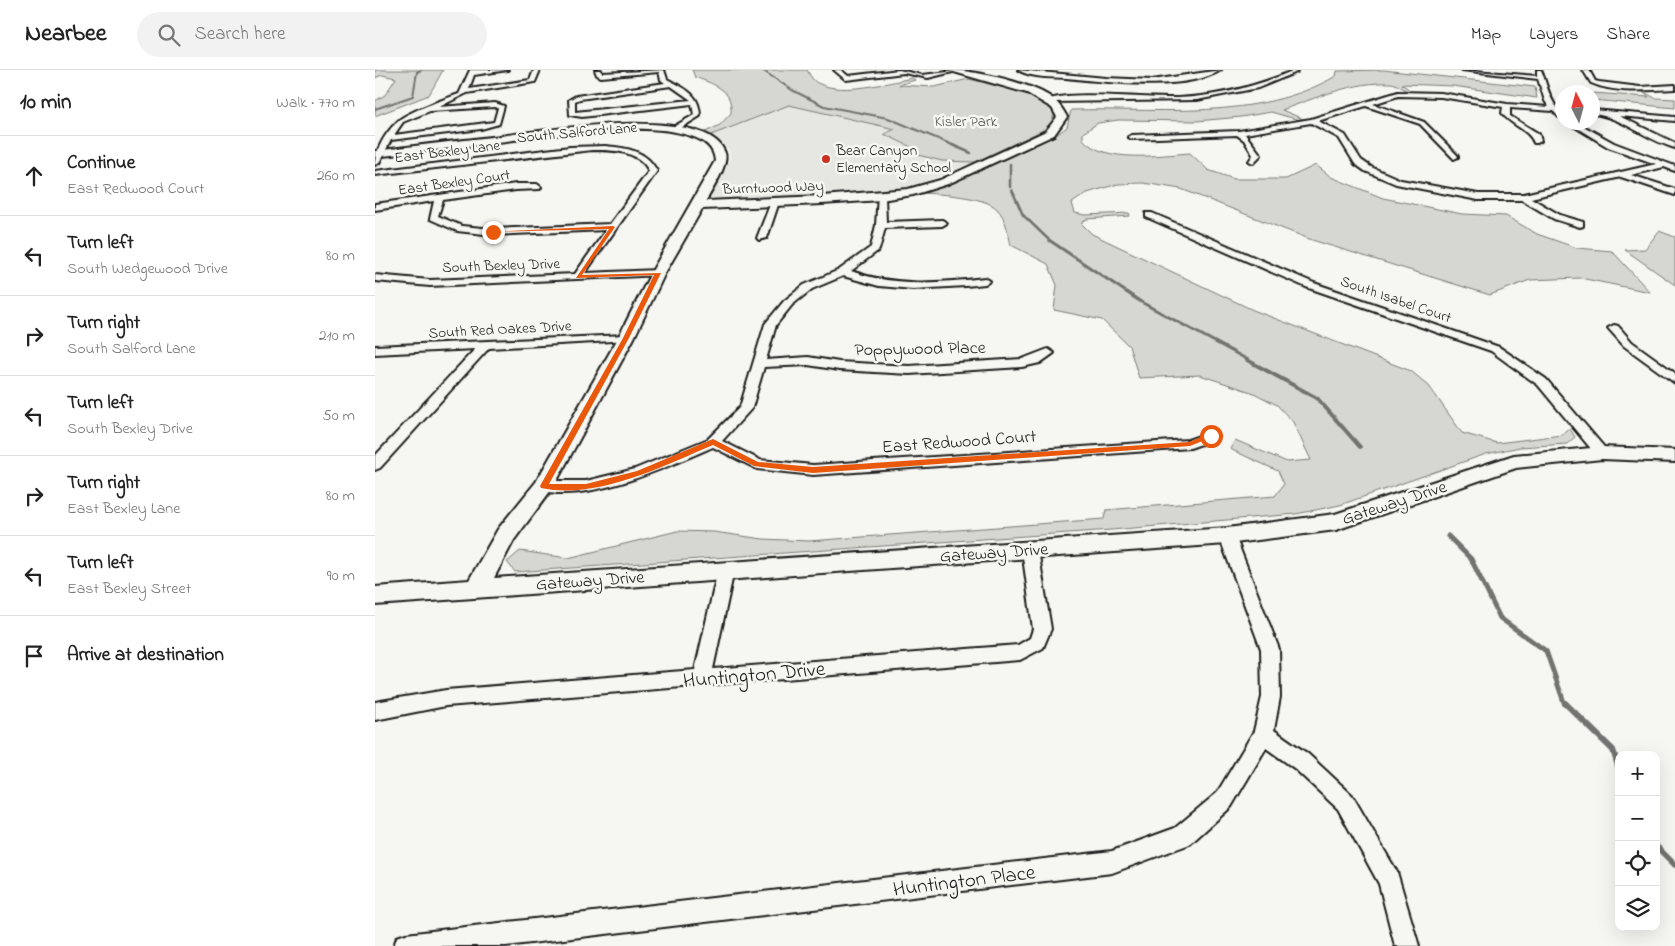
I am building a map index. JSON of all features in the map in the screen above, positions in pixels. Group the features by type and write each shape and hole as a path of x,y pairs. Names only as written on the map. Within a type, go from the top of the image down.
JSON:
{"street":[{"path":"465,91 472,72 505,70"},
{"path":"376,157 401,121 454,99 465,91 533,81 537,70"},
{"path":"598,70 601,76 661,70 664,80 687,91 697,109 697,116 676,129"},
{"path":"837,70 846,78 904,71 918,78 925,78 953,70 1020,88 1052,100 1085,97 1138,100 1206,98 1268,85 1292,71"},
{"path":"1022,70 1038,74 1107,79 1182,79 1218,70"},
{"path":"1465,70 1543,78"},
{"path":"1539,70 1543,78 1548,102 1554,110"},
{"path":"1586,70 1593,82 1598,84 1640,89 1675,87"},
{"path":"1107,79 1113,71"},
{"path":"671,84 578,97 572,100 572,114 582,115 694,102"},
{"path":"1132,137 1239,133 1312,121 1398,94 1411,93 1447,96 1507,106 1554,110"},
{"name":"Burntwood Way","path":"698,205 881,196 909,192 944,182 1050,133 1062,117 1061,111 1052,100"},
{"path":"1367,104 1422,123 1454,157"},
{"path":"388,138 481,127 497,123 502,107 495,105 429,109"},
{"path":"1507,106 1505,113 1508,117 1536,136 1537,141"},
{"path":"1600,112 1675,119"},
{"path":"1609,113 1636,129 1675,146"},
{"path":"1312,121 1342,137 1358,162 1368,169 1399,182 1463,195 1524,197 1664,165"},
{"name":"South Salford Lane","path":"376,157 587,128 631,126 676,129 708,139 720,152 721,161 698,205 658,273 626,338 544,486 506,535 477,588"},
{"path":"1584,130 1611,145 1675,169"},
{"path":"1239,133 1247,139 1257,155 1253,161"},
{"name":"East Bexley Lane","path":"375,173 570,149 602,148 637,154 647,158 653,171 578,276"},
{"path":"1623,175 1675,192"},
{"name":"East Bexley Court","path":"375,207 516,187 537,188"},
{"path":"544,486 586,486 639,473 713,442 746,408 761,364 771,324 788,303 808,287 843,272 876,248 881,225 881,196"},
{"path":"1524,197 1557,217 1581,224"},
{"path":"439,198 433,217 460,229 493,232 613,227"},
{"path":"762,238 775,202"},
{"name":"South Isabel Court","path":"1149,215 1310,285 1495,349 1542,382 1603,453"},
{"path":"881,225 942,223"},
{"path":"843,272 867,282 902,287 945,286 985,281"},
{"name":"South Bexley Drive","path":"375,278 430,283 658,273"},
{"path":"1615,328 1628,344 1675,379"},
{"name":"South Red Oakes Drive","path":"375,350 626,338"},
{"path":"375,465 485,345"},
{"name":"Poppywood Place","path":"761,364 809,361 839,366 909,370 1022,364 1036,360 1048,353"},
{"name":"East Redwood Court","path":"713,442 757,464 813,470 1190,444 1211,436"},
{"name":"Gateway Drive","path":"375,596 1227,536 1336,522 1515,462 1603,453 1675,456"},
{"name":"Huntington Place","path":"406,946 1112,862 1182,836 1224,800 1263,734 1271,697 1270,649 1227,536"},
{"name":"Huntington Drive","path":"375,711 445,698 702,679 1020,652 1037,643 1042,629 1030,550"},
{"path":"702,679 726,570"},
{"path":"1263,734 1301,761 1345,802 1389,880 1407,946"}],"shaded area":[{"path":"789,105 896,129 885,134 942,161 975,162 918,185 888,191 718,200 711,197 730,158 729,150 711,135"}],"green space":[{"path":"375,70 443,70 429,95 375,116 375,101 385,95 396,78 382,75 375,78"},
{"name":"Kisler Park","path":"692,70 807,70 815,82 841,88 865,87 912,78 915,80 899,85 934,87 969,79 1029,94 1049,105 1054,113 1052,122 1043,130 975,162 942,161 914,154 909,146 884,134 895,129 789,105 711,135 705,132 720,125 731,113 729,98 715,85 695,77"},
{"path":"1383,70 1535,87 1537,98 1453,86 1402,84 1411,91 1391,83 1377,83 1335,91 1282,110 1303,119 1299,120 1271,112 1197,121 1118,120 1098,123 1083,133 1083,139 1092,147 1118,155 1148,156 1190,153 1208,170 1234,179 1286,179 1316,165 1331,177 1383,198 1462,214 1506,216 1537,234 1577,248 1612,251 1650,292 1580,278 1530,280 1490,295 1312,240 1181,189 1143,183 1118,184 1087,193 1072,203 1075,213 1085,215 1129,213 1130,216 1087,219 1081,223 1092,234 1253,310 1411,371 1429,386 1462,433 1497,443 1562,435 1570,429 1575,437 1567,444 1520,447 1486,454 1340,505 1296,514 1111,530 515,572 507,562 520,551 568,558 677,531 714,532 763,539 809,541 1104,519 1106,510 1275,496 1284,484 1278,471 1230,449 1235,440 1287,462 1311,460 1293,422 1277,405 1254,393 1200,375 1139,378 1129,346 1102,320 1054,310 1057,285 1048,264 1011,245 1005,221 997,209 983,201 972,198 921,193 954,183 1055,136 1067,127 1071,110 1207,110 1240,106 1273,100 1305,91 1336,76 1337,71"},
{"path":"1640,90 1655,98 1675,99 1675,108 1600,101 1600,94 1649,97"},
{"path":"1659,231 1675,237 1675,285 1625,250 1645,249"}],"waterway":[{"path":"375,109 413,96 417,72 421,70"},
{"path":"762,70 792,90 824,106 888,118 955,146"},
{"path":"952,145 971,153"},
{"path":"1010,164 1010,187"},
{"path":"1012,190 1023,215 1050,241"},
{"path":"1049,240 1141,302 1250,361"},
{"path":"1247,360 1317,398 1360,447"},
{"path":"1448,536 1471,559 1500,618 1546,651 1565,705"},
{"path":"1565,703 1613,750 1615,756"},
{"path":"1660,850 1675,865"}],"place":[{"name":"Bear Canyon Elementary School","path":"826,159"}],"route":[{"path":"493,232 613,227 578,276 658,273 626,338 544,486 586,486 639,473 713,442 757,464 813,470 1190,444 1211,436"}]}
